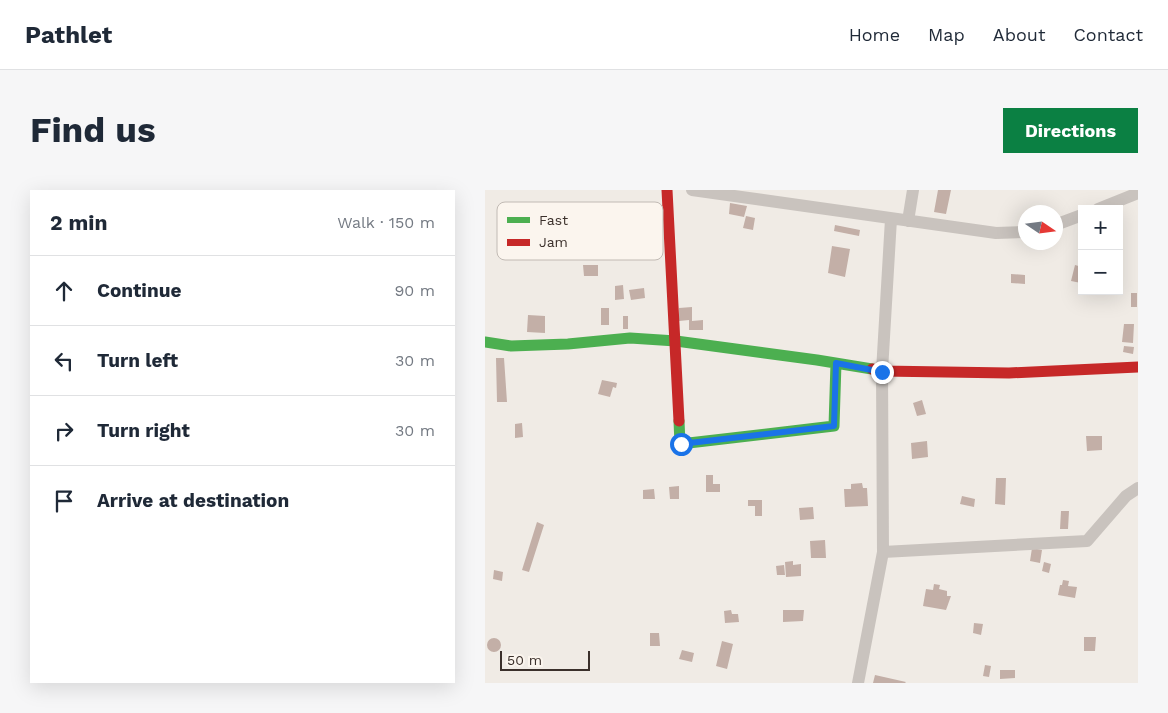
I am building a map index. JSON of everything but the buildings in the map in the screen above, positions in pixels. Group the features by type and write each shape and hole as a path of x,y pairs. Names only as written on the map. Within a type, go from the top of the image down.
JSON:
{"street":[{"path":"667,190 681,444 834,426 836,363"},
{"path":"691,190 996,233 1018,232"},
{"path":"908,221 913,190"},
{"path":"1109,205 1138,194"},
{"path":"1063,222 1078,216"},
{"path":"858,683 883,552 882,372 891,219"},
{"path":"485,342 511,346 568,344 630,338 676,341 836,363 882,372 1009,373 1138,367"},
{"path":"883,552 1087,541 1125,496 1138,488"}],"traffic: fast":[{"path":"485,342 511,346 568,344 630,338 676,341 872,369"},
{"path":"679,421 680,444 834,426 836,363"}],"traffic: jam":[{"path":"667,190 679,421"},
{"path":"872,369 882,371 1009,373 1138,367"}],"route":[{"path":"681,444 834,426 836,363 882,372"}]}
